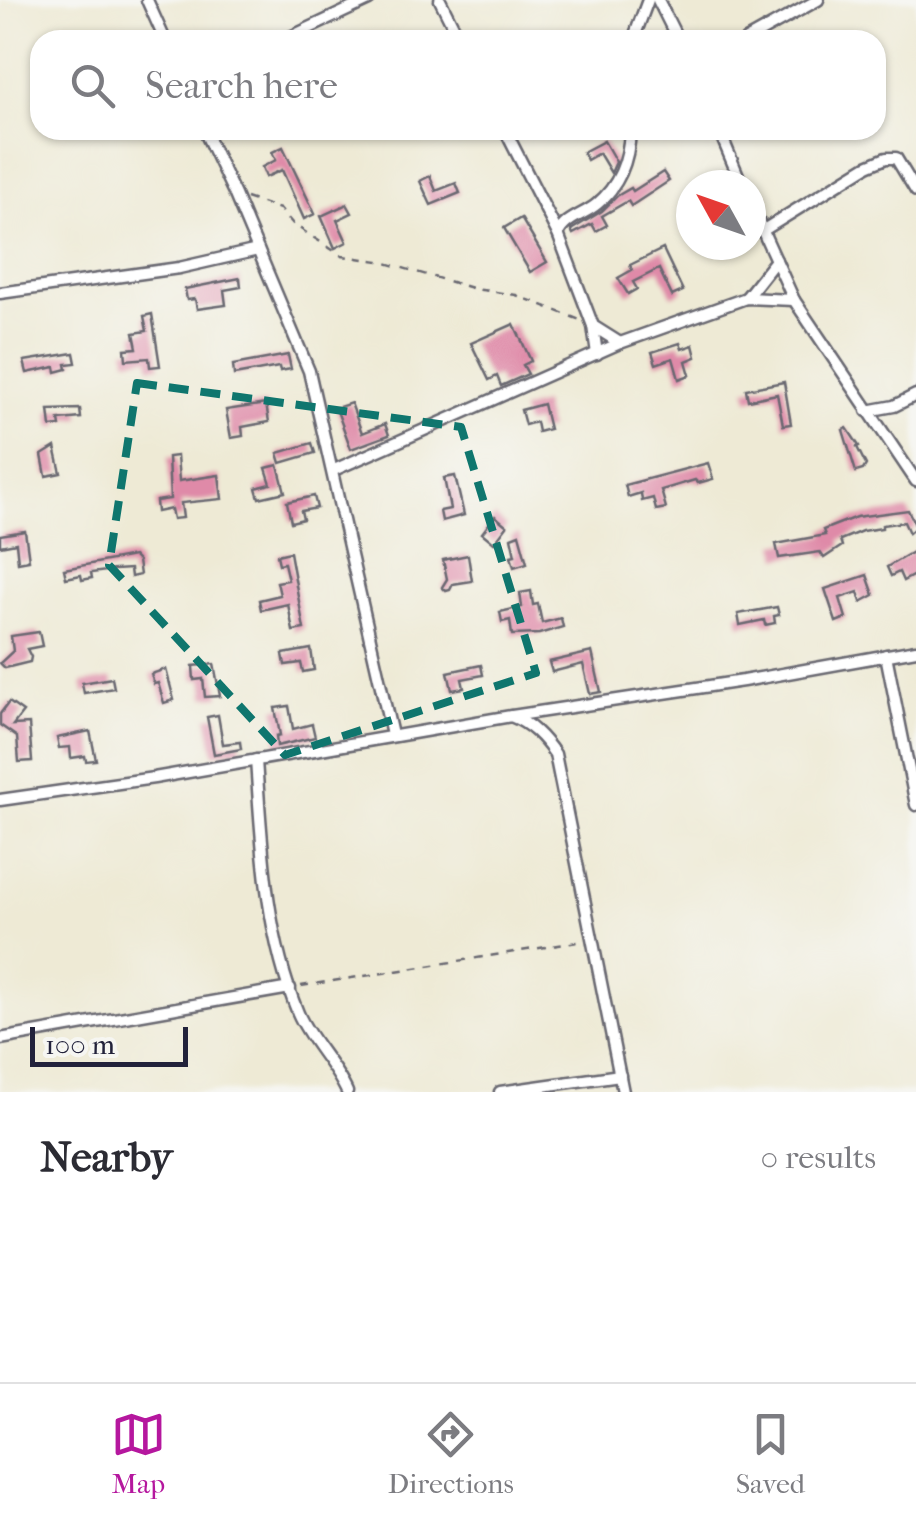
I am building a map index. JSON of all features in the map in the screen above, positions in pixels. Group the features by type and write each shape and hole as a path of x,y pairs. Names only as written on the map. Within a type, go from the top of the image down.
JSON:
{"street":[{"path":"147,0 161,30"},
{"path":"305,30 369,0"},
{"path":"440,0 455,30"},
{"path":"637,30 648,0"},
{"path":"658,0 673,30"},
{"path":"764,30 818,0"},
{"path":"209,140 309,371 392,735"},
{"path":"511,140 558,234 593,326 597,354"},
{"path":"558,234 560,226 599,203 627,164 629,140"},
{"path":"722,140 735,170"},
{"path":"766,229 886,158 896,158 916,191"},
{"path":"766,239 794,300 916,481"},
{"path":"0,293 178,268 258,250"},
{"path":"746,298 776,260"},
{"path":"334,470 620,344 746,298 794,300"},
{"path":"593,326 620,344"},
{"path":"867,411 894,406 916,395"},
{"path":"880,429 894,406"},
{"path":"0,800 99,787 916,650"},
{"path":"886,655 916,805"},
{"path":"511,716 538,732 555,754 623,1092"},
{"path":"256,760 263,871 290,988 306,1028 328,1057 346,1092"},
{"path":"0,1039 290,988"},
{"path":"500,1092 620,1076"}],"path":[{"path":"235,195 280,209 293,224 342,256 380,261 475,289 516,294 593,326"},
{"path":"290,988 593,940"}],"highlighted area":[{"path":"137,383 461,427 536,673 285,755 109,565"}],"building":[{"path":"604,141 616,162 611,173 599,153 587,160 583,152"},
{"path":"283,147 315,214 304,219 282,170 266,177 262,167 276,160 272,152"},
{"path":"663,172 669,181 631,206 628,201 602,216 607,225 596,231 592,224 573,234 571,230 602,211 617,196"},
{"path":"430,176 436,191 456,183 460,193 431,205 420,181"},
{"path":"347,204 352,213 337,220 347,242 335,248 321,216"},
{"path":"521,218 547,262 530,272 504,228"},
{"path":"663,249 683,291 672,296 659,269 633,282 637,289 628,294 618,278 632,270 630,265"},
{"path":"240,278 241,287 224,290 226,305 197,309 195,299 187,300 185,289"},
{"path":"152,314 160,366 150,367 149,358 126,360 125,349 137,348 134,333 147,331 144,316"},
{"path":"514,324 531,361 523,365 528,374 501,386 497,376 489,380 471,343"},
{"path":"680,343 682,349 693,345 696,357 686,361 690,375 679,379 673,358 656,364 652,352"},
{"path":"74,353 76,363 66,364 67,369 56,372 55,367 27,373 24,361"},
{"path":"288,355 291,369 280,371 279,367 234,375 233,365"},
{"path":"784,382 791,424 783,425 777,394 748,400 746,389"},
{"path":"351,403 362,433 385,424 389,435 351,449 336,408"},
{"path":"266,404 269,422 242,427 243,436 231,438 226,410"},
{"path":"543,404 549,429 538,432 536,422 525,425 521,410"},
{"path":"80,409 81,418 59,420 60,426 51,427 49,410"},
{"path":"847,428 859,446 866,465 863,470 856,472 843,430"},
{"path":"312,443 315,453 281,463 278,453"},
{"path":"55,447 61,473 46,476 42,455"},
{"path":"177,456 179,481 219,475 222,499 181,503 183,518 173,519 171,509 157,512 156,501 170,499 168,457"},
{"path":"708,463 713,479 661,490 666,508 656,510 653,498 642,501 641,493 628,497 625,485"},
{"path":"278,465 285,492 259,498 256,488 271,484 266,468"},
{"path":"455,476 464,515 442,521 440,511 450,509 444,478"},
{"path":"314,496 317,508 301,511 303,519 291,522 287,502"},
{"path":"908,510 916,527 909,533 904,522 882,525 840,540 842,546 824,558 820,552 779,558 776,544 825,535 823,530 856,517"},
{"path":"495,516 507,526 494,543 482,533"},
{"path":"25,531 29,560 18,562 16,543 0,546 0,535"},
{"path":"519,534 527,563 514,567 511,537"},
{"path":"916,550 916,574 903,581 899,572 891,576 887,567"},
{"path":"290,552 304,629 293,631 288,604 261,610 259,600 280,595 277,582 288,580 284,563 279,564 277,555"},
{"path":"468,555 472,581 453,584 446,591 442,587 447,579 443,560"},
{"path":"133,556 140,575 131,577 130,569 91,573 92,578 82,580 81,575 66,578 64,569"},
{"path":"867,575 874,595 861,602 858,592 840,598 846,618 836,622 825,589"},
{"path":"531,591 542,623 561,618 563,627 539,634 512,635 510,620 502,622 500,612 522,607 520,593"},
{"path":"777,607 775,623 765,625 764,620 740,625 738,614"},
{"path":"39,632 42,646 27,649 30,662 5,668 0,663 13,651 11,636"},
{"path":"311,649 314,670 303,672 301,663 285,665 283,654"},
{"path":"592,652 601,692 590,694 583,664 552,672 549,662"},
{"path":"214,664 220,696 205,697 203,679 194,680 193,666"},
{"path":"481,665 483,675 462,679 464,688 452,690 448,672"},
{"path":"166,669 174,700 164,703 151,674"},
{"path":"112,678 114,688 84,693 82,683"},
{"path":"9,702 23,712 13,725 29,724 32,761 19,762 17,737 0,725 0,714"},
{"path":"289,706 293,729 312,724 315,737 277,746 276,736 280,735 275,708"},
{"path":"218,715 223,744 240,742 241,749 214,754 207,717"},
{"path":"90,731 96,760 86,761 85,756 71,758 70,747 59,748 57,738"}]}
